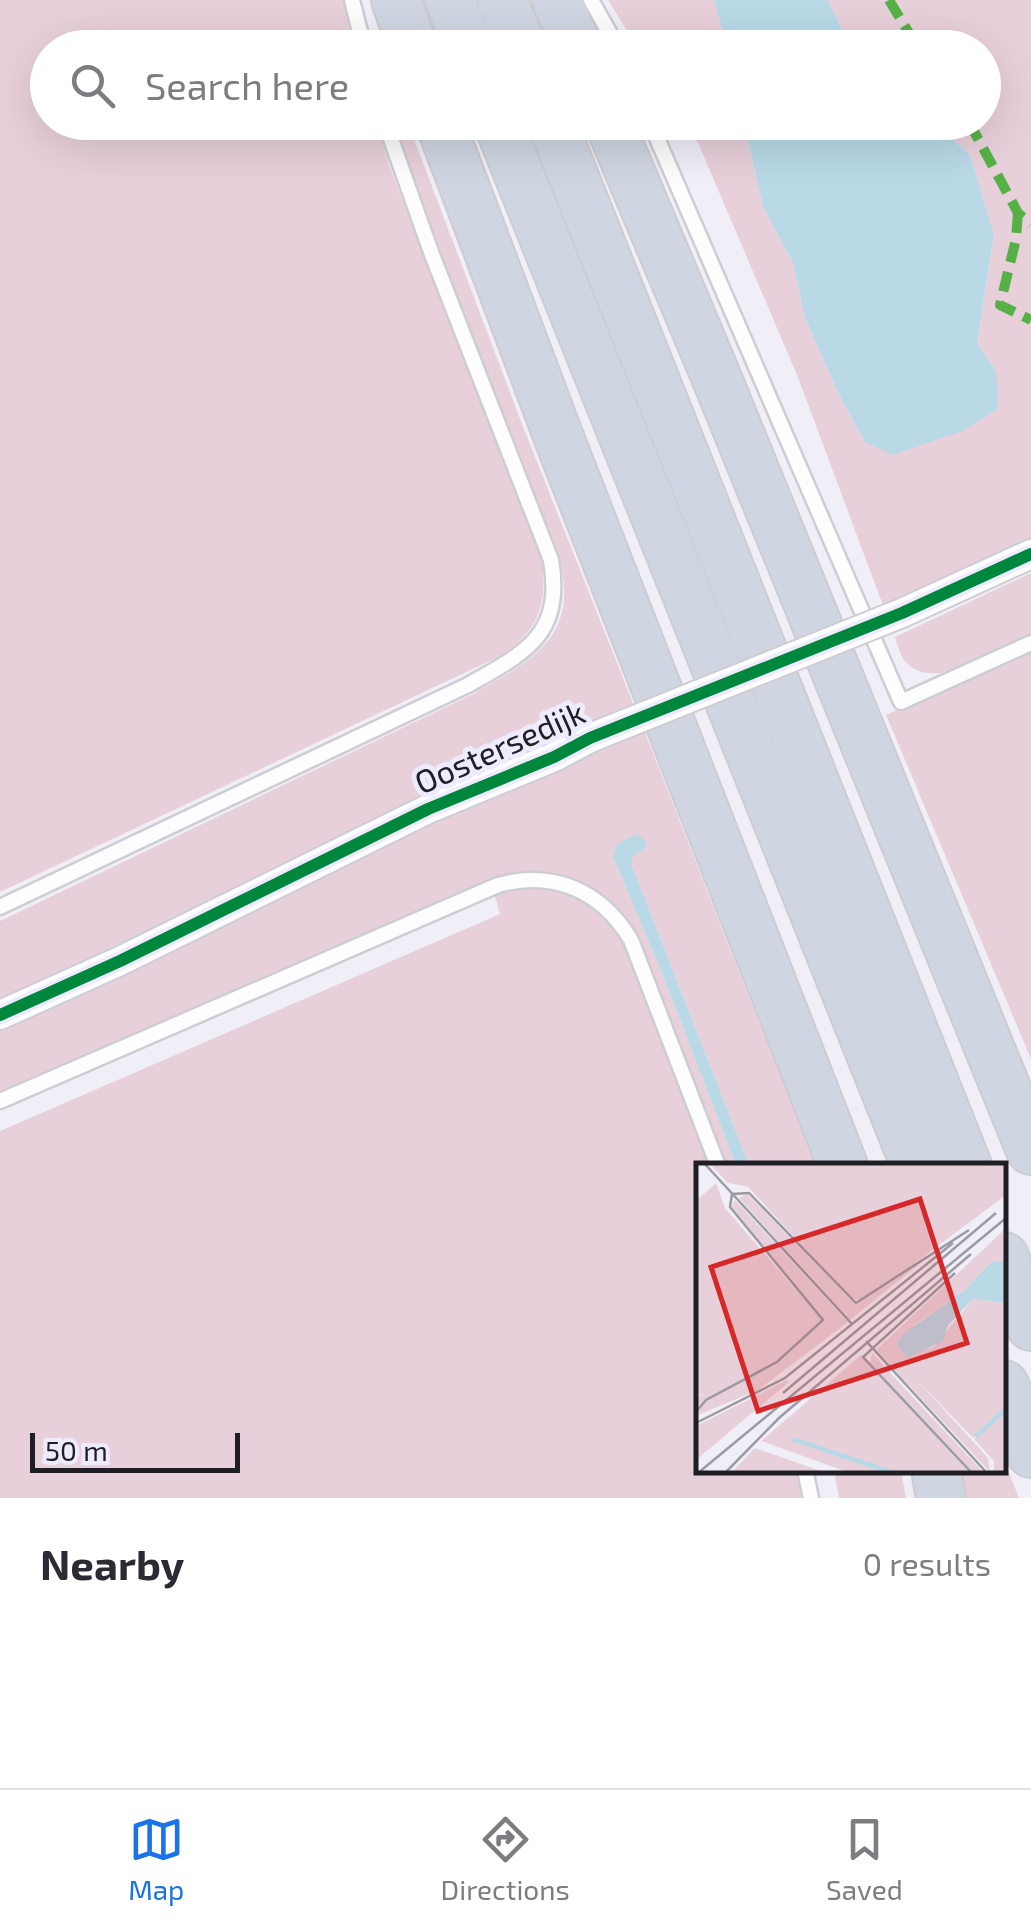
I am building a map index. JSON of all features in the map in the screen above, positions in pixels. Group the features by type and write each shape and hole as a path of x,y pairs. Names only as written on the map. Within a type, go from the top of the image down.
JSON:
{"highway":[{"path":"396,0 407,30"},
{"path":"450,0 461,30"},
{"path":"502,0 514,30"},
{"path":"557,0 570,30"},
{"path":"447,140 842,1163"},
{"path":"505,140 915,1163"},
{"path":"559,140 966,1163"},
{"path":"617,140 1031,1150"},
{"path":"1006,1262 1031,1326"},
{"path":"1006,1390 1031,1453"},
{"path":"937,1473 941,1498"}],"street":[{"name":"Oostersedijk","path":"0,1014 120,961 428,809 590,738 902,613 1031,554"}],"lane":[{"path":"352,0 360,30"},
{"path":"591,0 608,30"},
{"path":"0,906 468,685 526,652 546,620 554,588 551,560 391,140"},
{"path":"658,140 901,702 1031,642"},
{"path":"0,1101 498,885 547,880 595,898 622,924 717,1163"},
{"path":"806,1473 811,1498"}],"shaded area":[{"path":"0,0 343,0 351,30 30,30 30,140 382,140 542,557 543,590 537,616 522,638 496,658 0,892"},
{"path":"608,0 714,0 722,30 627,30"},
{"path":"828,0 1031,0 1031,547 884,608 797,375 696,140 748,140 763,207 793,263 805,318 865,442 996,371 977,343 994,234 970,155 954,140 1001,140 1001,30 842,30"},
{"path":"398,140 414,140 635,708 0,1002 0,921 473,694 511,672 542,648 554,633 564,595 562,571"},
{"path":"1031,573 1031,635 985,659 948,672 916,670 904,660 895,637"},
{"path":"1031,647 1031,1059 886,715"},
{"path":"644,730 814,1163 748,1163 632,866 632,857 647,842 613,857 735,1163 724,1163 636,937 596,892 561,876 542,873 501,878 0,1093 0,1024 421,823 581,759 595,749"},
{"path":"546,886 572,895 592,906 625,942 710,1163 696,1163 696,1473 799,1473 804,1498 0,1498 0,1131 500,914 494,893 515,887"},
{"path":"1006,1465 1019,1498 960,1498 954,1473 1006,1473"},
{"path":"834,1473 901,1473 906,1498 839,1498"}],"water":[{"path":"714,0 828,0 842,30 722,30"},
{"path":"748,140 954,140 970,155 994,234 977,343 996,371 998,409 962,431 893,455 865,442 805,318 793,263 763,207"},
{"path":"637,834 647,842 632,857 632,866 748,1163 735,1163 613,857 617,844"}],"marked path":[{"path":"889,0 907,30"},
{"path":"979,140 1018,213 1031,224"},
{"path":"1018,213 1016,239 1000,305 1031,320"}],"cycle path":[{"path":"0,1015 120,961 428,809 590,738 902,613 1031,554"}]}
